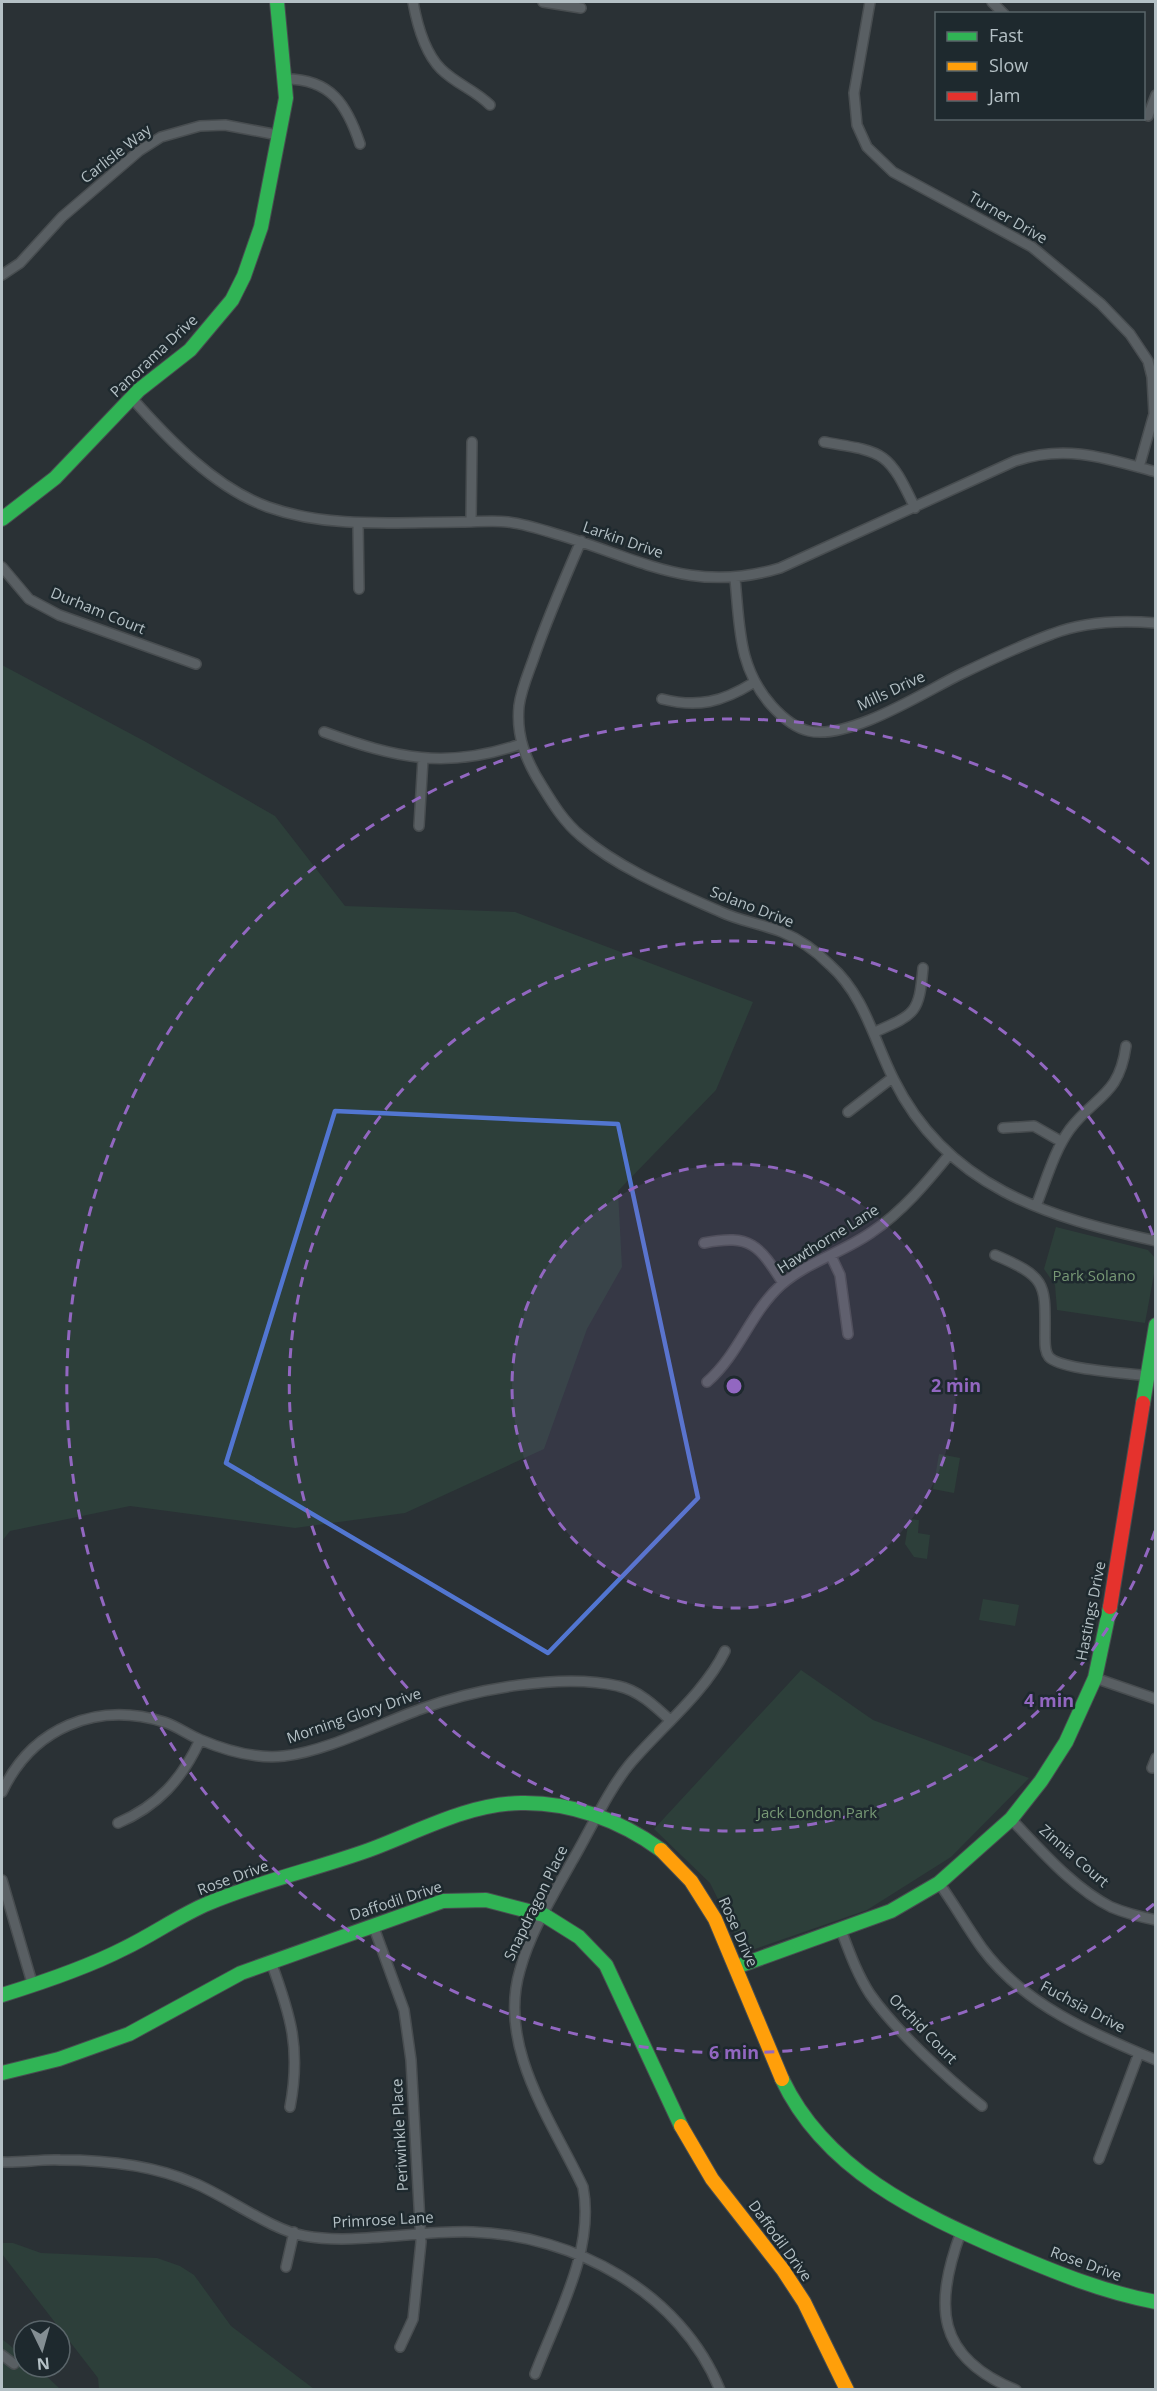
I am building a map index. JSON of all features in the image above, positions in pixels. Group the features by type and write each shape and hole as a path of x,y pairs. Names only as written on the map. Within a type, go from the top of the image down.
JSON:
{"street":[{"name":"Panorama Drive","path":"2,519 24,506 78,458 131,397 195,345 231,301 254,254 263,220 286,98 286,79 277,22 277,2"},
{"path":"413,2 422,38 440,68 476,92 490,105"},
{"path":"543,2 581,8"},
{"name":"Turner Drive","path":"870,2 856,74 854,110 862,137 874,156 893,172 1032,247 1101,304 1141,349 1153,367 1154,414 1139,467"},
{"path":"286,79 304,79 319,85 333,95 345,106 360,144"},
{"path":"1149,117 1155,95"},
{"name":"Carlisle Way","path":"2,275 20,263 62,218 139,152 161,137 190,128 225,125 278,135"},
{"name":"Larkin Drive","path":"131,397 189,455 244,497 269,508 358,523 507,521 581,541 644,566 702,578 735,579 780,568 1015,461 1040,453 1077,453 1155,472"},
{"path":"471,522 472,442"},
{"path":"824,442 872,450 884,456 900,476 915,508"},
{"path":"358,523 359,589"},
{"name":"Solano Drive","path":"581,541 542,633 519,705 521,744 531,769 561,816 582,837 634,871 728,916 782,933 831,965 845,981 875,1032 892,1078 925,1131 975,1176 1005,1194 1080,1222 1155,1241"},
{"name":"Durham Court","path":"2,567 28,599 59,615 196,664"},
{"name":"Mills Drive","path":"735,579 742,651 753,683 781,716 812,732 833,730 871,719 961,674 1053,633 1100,622 1155,623"},
{"path":"662,699 684,704 704,703 729,697 753,683"},
{"path":"324,732 394,755 423,759 479,754 521,744"},
{"path":"419,826 423,759"},
{"path":"875,1032 907,1018 916,1008 921,996 923,968"},
{"path":"1036,1206 1062,1142 1071,1128 1107,1094 1120,1077 1126,1046"},
{"path":"848,1112 892,1078"},
{"path":"1003,1128 1034,1126 1062,1142"},
{"name":"Hawthorne Lane","path":"707,1382 725,1366 769,1297 783,1283 872,1232 892,1216 949,1155"},
{"path":"704,1243 724,1239 748,1241 767,1257 783,1283"},
{"path":"995,1255 1024,1268 1040,1282 1044,1292 1045,1348 1049,1357 1062,1364 1148,1376"},
{"path":"831,1256 840,1275 848,1334"},
{"name":"Hastings Drive","path":"736,1967 891,1911 939,1882 1011,1819 1041,1781 1066,1742 1095,1678 1107,1627 1155,1324"},
{"name":"Snapdragon Place","path":"535,2374 581,2254 587,2218 583,2187 525,2068 516,2027 516,1990 520,1969 544,1915 627,1767 715,1671 725,1651"},
{"path":"1095,1678 1155,1699"},
{"name":"Morning Glory Drive","path":"2,1792 16,1766 39,1743 64,1725 109,1715 134,1716 165,1722 200,1740 236,1753 285,1756 350,1736 424,1707 460,1698 540,1684 582,1682 619,1686 639,1695 670,1720"},
{"path":"118,1822 139,1814 170,1789 192,1757 200,1740"},
{"name":"Rose Drive","path":"2,1995 33,1986 107,1956 215,1900 338,1861 460,1814 509,1804 541,1803 599,1816 647,1840 678,1866 715,1914 776,2071 798,2110 813,2129 853,2168 898,2202 961,2232 1073,2279 1155,2302"},
{"name":"Zinnia Court","path":"1011,1819 1044,1854 1088,1892 1111,1907 1155,1920"},
{"path":"2,1880 33,1986"},
{"name":"Fuchsia Drive","path":"939,1882 983,1950 1024,1991 1045,2007 1155,2060"},
{"name":"Daffodil Drive","path":"2,2073 59,2059 129,2034 214,1987 271,1962 443,1901 486,1900 544,1915 579,1936 606,1965 675,2115 712,2179 783,2270 804,2302 847,2390"},
{"path":"2,1918 12,1915"},
{"name":"Periwinkle Place","path":"373,1925 408,2028 421,2233 413,2319 400,2347"},
{"name":"Orchid Court","path":"841,1930 856,1968 882,2009 957,2087 982,2106"},
{"path":"271,1962 286,2002 296,2056 296,2074 290,2107"},
{"path":"1099,2159 1138,2053"},
{"name":"Primrose Lane","path":"2,2162 59,2160 126,2164 165,2173 193,2182 303,2236 335,2238 474,2232 534,2238 581,2254 630,2283 661,2306 690,2340 720,2390"},
{"path":"286,2267 294,2232"},
{"path":"961,2232 949,2263 944,2302 950,2335 967,2362 984,2374 1016,2390"}],"highlighted area":[{"path":"335,1111 618,1124 698,1498 548,1653 226,1463"}],"green space":[{"path":"2,665 146,742 275,816 345,906 515,912 753,1002 716,1090 618,1191 622,1267 587,1329 544,1449 405,1513 295,1528 130,1506 10,1531 2,1541"},
{"name":"Park Solano","path":"1056,1227 1148,1250 1156,1263 1145,1323 1057,1310 1055,1285 1044,1269"},
{"path":"939,1454 960,1458 954,1493 933,1489"},
{"path":"909,1519 919,1520 918,1533 930,1535 927,1559 914,1557 905,1544"},
{"path":"983,1599 1019,1605 1015,1626 979,1620"},
{"name":"Jack London Park","path":"801,1670 873,1720 1029,1778 951,1857 867,1910 755,1949 740,1944 710,1883 654,1829"},
{"path":"2,2243 13,2243 41,2253 157,2258 180,2266 194,2275 231,2326 314,2389 99,2389 98,2378 72,2344 72,2319 52,2319 2,2254"},
{"path":"2,2339 12,2347 12,2379 50,2379 60,2389 2,2389"}],"traffic: fast":[{"path":"2,519 55,478 139,390 190,350 232,300 244,276 261,227 286,98 277,2"},
{"path":"1143,1403 1156,1325"},
{"path":"736,1967 891,1911 939,1883 1011,1819 1041,1781 1066,1742 1095,1678 1110,1607"},
{"path":"2,1995 95,1962 136,1943 198,1908 229,1895 369,1850 443,1820 481,1808 521,1803 576,1810 612,1822 661,1850"},
{"path":"2,2073 59,2059 129,2034 241,1973 443,1901 486,1900 544,1915 579,1937 606,1965 681,2126"},
{"path":"782,2079 800,2111 823,2139 877,2185 908,2204 972,2236 1079,2281 1156,2302"}],"traffic: slow":[{"path":"661,1850 691,1881 715,1919 782,2079"},
{"path":"681,2126 712,2179 783,2270 804,2302 847,2390"}],"traffic: jam":[{"path":"1110,1607 1143,1403"}]}
